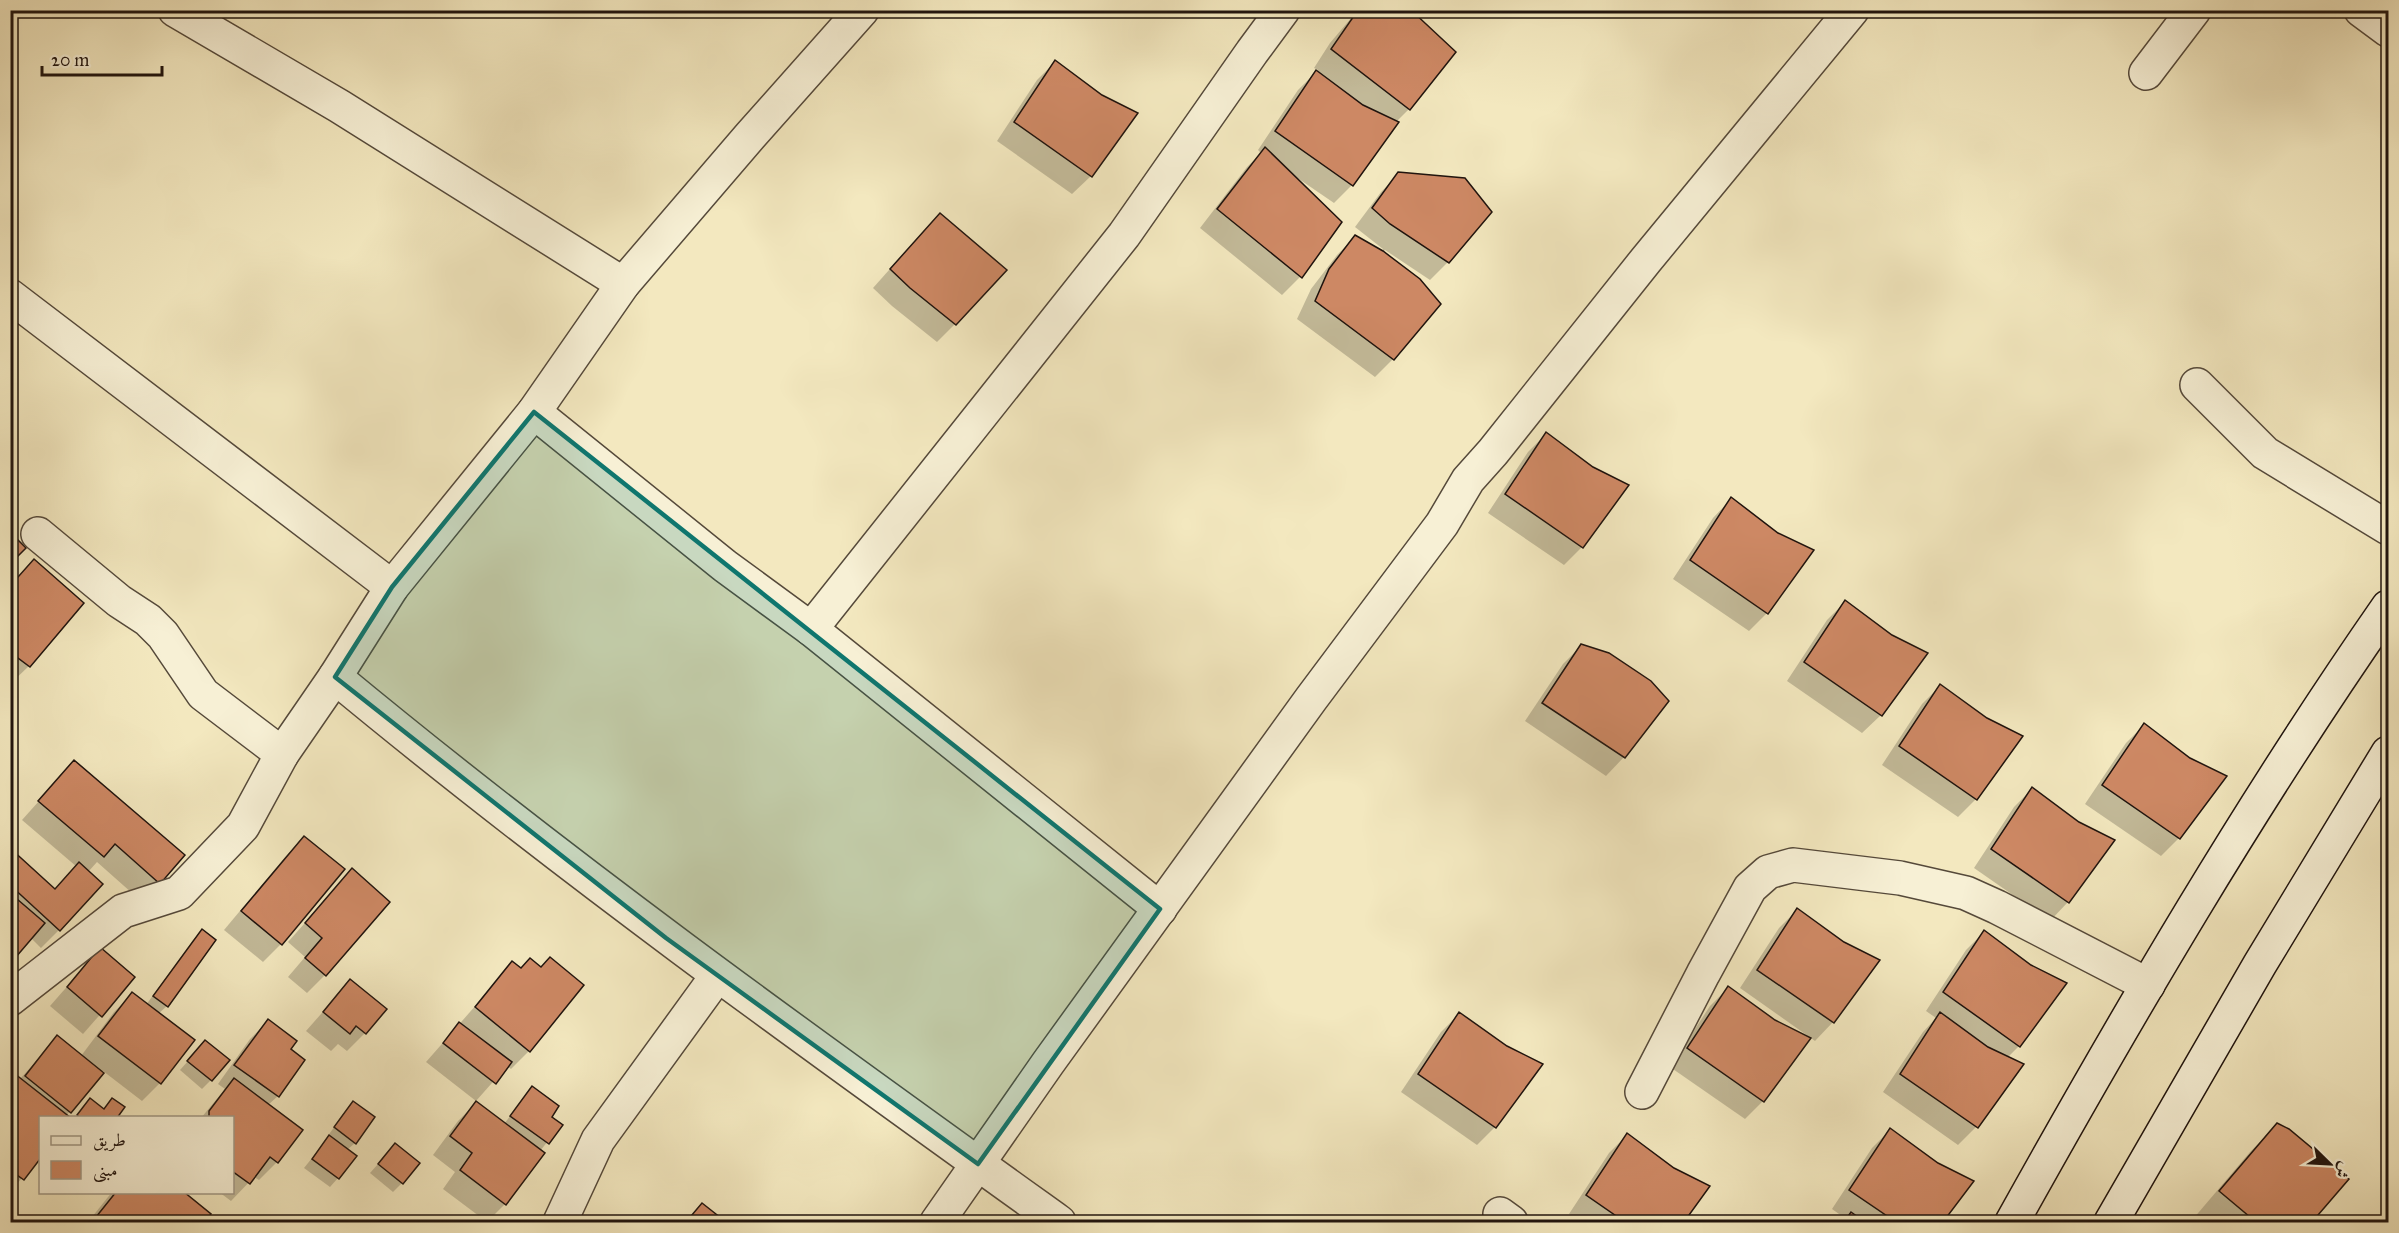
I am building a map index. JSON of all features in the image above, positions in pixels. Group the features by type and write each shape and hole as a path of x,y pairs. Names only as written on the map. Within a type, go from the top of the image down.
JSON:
{"street":[{"path":"175,10 339,106 623,284"},
{"path":"10,999 123,911 179,893 243,826 282,754 335,677 392,587 534,412 623,284 862,10"},
{"path":"811,628 1124,235 1283,10"},
{"path":"937,1222 1311,699 1442,524 1468,480 1852,10"},
{"path":"2146,73 2194,10"},
{"path":"2361,10 2388,30"},
{"path":"10,296 392,587"},
{"path":"2197,385 2265,453 2388,528"},
{"path":"534,412 725,566 811,628 1160,909"},
{"path":"38,534 119,601 148,620 163,635 177,660 203,694 282,754"},
{"path":"2012,1222 2148,985 2270,782 2388,607"},
{"path":"335,677 434,759 717,976 1059,1222"},
{"path":"2110,1222 2260,964 2388,753"},
{"path":"1642,1092 1750,888 1768,872 1793,865 1900,878 1966,893 2148,985"},
{"path":"560,1222 598,1140 717,976"}],"highlighted area":[{"path":"534,412 1160,909 978,1164 666,938 335,677 392,587"}],"building":[{"path":"1358,10 1411,10 1456,52 1410,110 1331,49"},
{"path":"1055,60 1102,95 1138,113 1092,177 1014,122"},
{"path":"1316,70 1363,105 1399,122 1353,186 1275,131"},
{"path":"1265,147 1342,222 1302,278 1217,209"},
{"path":"1398,172 1465,178 1492,212 1449,263 1390,224 1372,208"},
{"path":"940,213 1007,270 956,325 890,269"},
{"path":"1355,235 1383,251 1420,279 1441,304 1394,360 1315,301 1329,269"},
{"path":"1546,432 1593,467 1629,485 1583,548 1505,494"},
{"path":"1731,497 1778,533 1814,550 1768,614 1690,560"},
{"path":"10,532 26,548 10,564"},
{"path":"34,559 84,603 30,667 10,652 10,586"},
{"path":"1845,600 1892,635 1928,653 1882,716 1804,662"},
{"path":"1581,644 1609,653 1651,681 1669,701 1625,758 1542,703"},
{"path":"1940,684 1987,718 2023,736 1977,800 1899,746"},
{"path":"2144,723 2190,758 2227,776 2180,839 2102,785"},
{"path":"74,760 185,855 160,884 115,844 104,857 38,801"},
{"path":"2032,787 2079,822 2115,840 2069,903 1991,849"},
{"path":"304,836 345,869 282,945 241,911"},
{"path":"10,848 55,889 79,862 103,884 60,931 10,885"},
{"path":"352,868 390,902 326,976 305,958 322,938 305,923"},
{"path":"10,893 45,923 10,964"},
{"path":"1797,908 1844,942 1880,960 1834,1023 1757,970"},
{"path":"202,929 216,940 168,1007 153,996"},
{"path":"1984,930 2031,965 2067,983 2020,1047 1943,992"},
{"path":"100,947 135,977 102,1017 67,987"},
{"path":"550,957 584,985 530,1052 475,1007 512,961 521,968 530,958 541,967"},
{"path":"350,979 387,1009 366,1034 356,1026 350,1034 323,1012"},
{"path":"1728,986 1775,1020 1811,1038 1764,1102 1687,1048"},
{"path":"132,992 195,1040 161,1084 98,1036"},
{"path":"1459,1012 1507,1046 1543,1064 1496,1128 1418,1074"},
{"path":"1940,1012 1988,1047 2024,1064 1978,1128 1900,1074"},
{"path":"268,1019 297,1041 291,1049 305,1060 279,1097 234,1065"},
{"path":"459,1022 512,1062 496,1084 443,1043"},
{"path":"57,1035 104,1073 71,1113 25,1076"},
{"path":"205,1040 230,1060 212,1081 187,1061"},
{"path":"10,1070 68,1116 39,1116 39,1160 24,1180 10,1170"},
{"path":"234,1078 303,1130 278,1163 270,1157 250,1184 234,1172 234,1116 209,1116 209,1111"},
{"path":"532,1086 559,1106 552,1117 563,1125 549,1144 510,1116"},
{"path":"90,1098 104,1109 112,1098 125,1107 118,1116 77,1115"},
{"path":"353,1101 375,1117 356,1144 334,1127"},
{"path":"476,1101 545,1153 506,1205 460,1170 472,1153 450,1136"},
{"path":"2277,1123 2289,1129 2349,1179 2312,1222 2256,1222 2219,1191"},
{"path":"1890,1128 1938,1163 1974,1181 1943,1222 1896,1222 1849,1190"},
{"path":"1627,1133 1674,1168 1710,1186 1684,1222 1625,1222 1586,1195"},
{"path":"329,1135 357,1156 339,1179 312,1159"},
{"path":"395,1143 420,1163 403,1184 378,1164"},
{"path":"114,1194 186,1194 211,1214 205,1222 92,1222"},
{"path":"702,1203 726,1222 686,1222"},
{"path":"1851,1212 1865,1222 1844,1222"}]}
